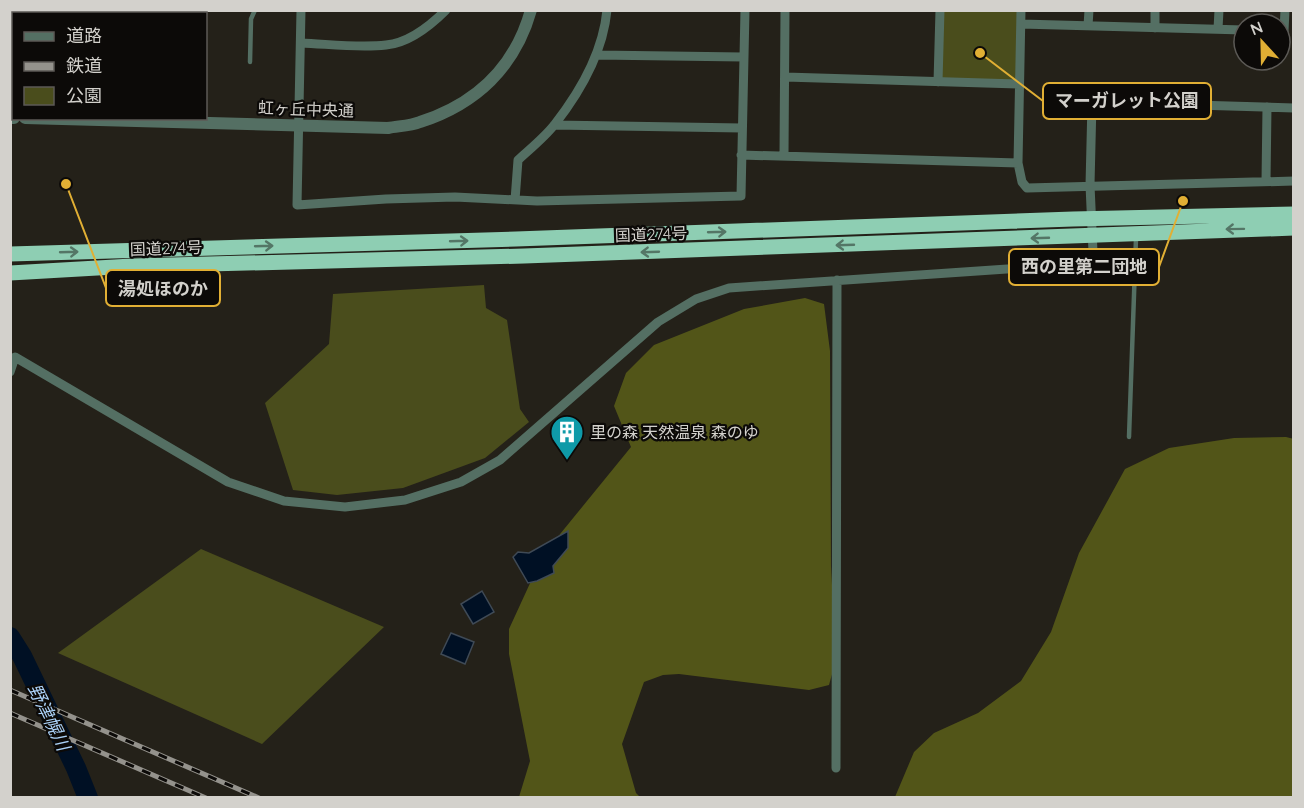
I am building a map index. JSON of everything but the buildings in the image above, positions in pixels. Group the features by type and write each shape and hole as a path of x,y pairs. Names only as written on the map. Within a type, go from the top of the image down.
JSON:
{"highway":[{"name":"国道274号","path":"10,254 1293,213"},
{"name":"国道274号","path":"10,273 132,266 524,256 1293,228"}],"street":[{"path":"301,10 297,205 455,197 537,201 741,196 745,10"},
{"path":"301,43 387,45 408,38 428,27 446,10"},
{"name":"虹ヶ丘中央通","path":"104,120 388,128 419,123 451,110 471,98 491,81 511,57 524,33 531,10"},
{"path":"515,200 518,160 554,125 587,74 597,55 607,10"},
{"path":"784,155 785,10"},
{"path":"938,82 940,10"},
{"path":"1021,10 1018,163 1022,182 1027,188 1293,181"},
{"path":"1088,26 1089,10"},
{"path":"1155,10 1155,28"},
{"path":"1218,29 1219,10"},
{"path":"1021,24 1232,30"},
{"path":"597,55 743,57"},
{"path":"785,77 1020,84"},
{"path":"10,372 15,357 228,482 284,501 345,507 405,500 461,482 500,460 658,322 696,299 729,288 1080,264 1090,260 1093,252 1090,219 1092,102 1293,108"},
{"path":"1266,181 1267,106"},
{"path":"554,125 742,128"},
{"path":"741,155 1018,163"},
{"path":"836,768 837,280"}],"lane":[{"path":"250,62 251,19 255,10"},
{"path":"1129,437 1136,235"}],"green space":[{"path":"940,11 1021,11 1019,84 938,82"},
{"path":"484,285 486,308 507,320 520,409 529,422 485,458 403,488 337,495 293,490 265,403 329,344 333,294"},
{"path":"201,549 384,627 262,744 58,653"}],"shaded area":[{"path":"805,298 824,304 830,351 831,566 836,660 829,685 809,690 679,674 663,675 644,682 622,744 636,793 640,797 519,797 530,761 509,654 509,629 543,555 631,447 614,406 626,373 654,345 744,309"},
{"path":"1286,437 1294,439 1293,797 895,797 914,752 934,733 978,713 1021,681 1051,632 1079,553 1125,469 1169,448 1234,438"}],"water":[{"path":"568,531 568,548 553,566 554,573 528,583 513,557 518,552 529,553"},
{"path":"482,591 494,612 473,624 461,604"},
{"path":"451,633 474,642 465,664 441,654"}],"waterway":[{"name":"野津幌川","path":"10,637 22,656 88,798"}],"railway":[{"path":"10,690 259,798"},
{"path":"10,713 206,798"}],"place":[{"name":"マーガレット公園","path":"980,53"},
{"name":"湯処ほのか","path":"66,184"},
{"name":"西の里第二団地","path":"1183,201"},
{"name":"里の森 天然温泉 森のゆ","path":"567,461"}]}
